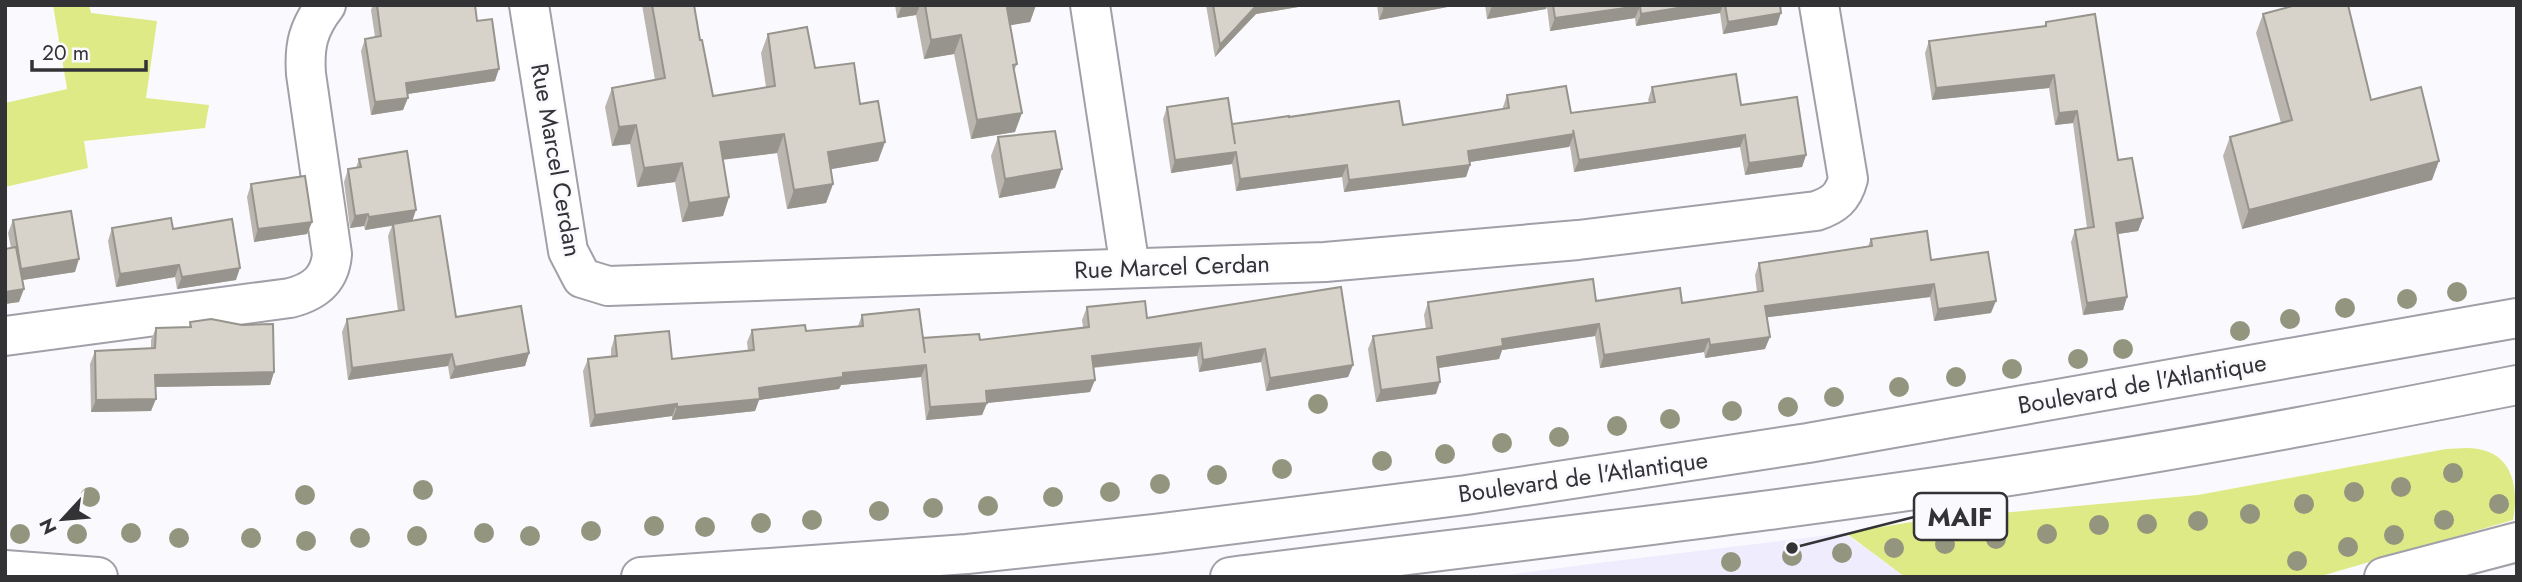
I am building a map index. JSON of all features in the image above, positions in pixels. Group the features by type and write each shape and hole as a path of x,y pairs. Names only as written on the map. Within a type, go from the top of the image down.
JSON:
{"main road":[{"path":"5,336 290,298 306,294 317,287 331,268 332,254 304,51 318,16 326,5"},
{"name":"Rue Marcel Cerdan","path":"529,5 569,251 582,278 608,286 1325,262 1578,240 1816,211 1829,207 1838,200 1848,179 1819,5"},
{"path":"1090,5 1130,268"},
{"name":"Boulevard de l'Atlantique","path":"641,577 967,554 1466,495 1808,443 2517,318"},
{"path":"1230,577 1836,501 2033,472 2394,410 2517,385"},
{"path":"2384,577 2517,542"},
{"path":"5,569 98,577"}],"shaded area":[{"path":"1845,533 1905,577 1492,577 1590,564"}],"green space":[{"path":"53,5 89,5 91,13 157,21 146,98 209,105 205,128 84,141 88,168 5,187 5,103 67,89"},
{"path":"2466,448 2493,454 2509,470 2515,493 2513,520 2318,577 1905,577 1846,533 1923,520 2198,495 2446,449"}],"building":[{"path":"377,5 475,5 477,21 492,19 499,69 406,83 408,98 375,102 365,39 381,36"},
{"path":"652,5 694,5 713,96 775,86 768,34 807,27 815,68 854,63 860,104 878,101 885,142 828,152 833,184 794,190 784,134 720,142 729,197 689,203 682,163 644,168 636,125 619,127 612,88 665,78"},
{"path":"925,5 1023,5 1007,8 1017,64 1013,65 1022,113 977,120 961,35 931,40"},
{"path":"1213,5 1257,5 1220,45"},
{"path":"1553,5 1696,5 1641,14 1640,6 1555,18"},
{"path":"1725,5 1780,5 1781,13 1728,22"},
{"path":"2296,5 2348,5 2371,100 2421,87 2439,161 2249,210 2230,137 2292,120 2263,14"},
{"path":"2095,14 2118,160 2132,158 2143,218 2116,223 2127,297 2087,303 2075,230 2094,227 2077,111 2059,113 2054,75 1936,88 1929,41 2046,26 2046,22"},
{"path":"1736,74 1741,105 1797,97 1806,155 1749,163 1745,135 1579,160 1574,134 1468,151 1470,165 1349,180 1347,165 1240,179 1236,152 1175,160 1167,107 1228,98 1235,144 1232,124 1289,116 1399,101 1403,125 1509,108 1507,95 1566,86 1571,113 1655,102 1652,87"},
{"path":"1055,131 1062,169 1005,179 998,137"},
{"path":"407,151 416,210 369,217 368,214 355,216 348,169 361,167 359,159"},
{"path":"305,176 312,222 258,229 251,184"},
{"path":"71,211 79,259 21,269 13,220"},
{"path":"440,216 456,317 521,306 529,353 455,367 452,354 352,368 347,319 404,310 393,224"},
{"path":"171,218 173,229 232,219 240,268 182,277 179,265 120,274 112,228"},
{"path":"1927,231 1931,260 1988,252 1996,301 1938,309 1934,284 1765,306 1770,337 1710,345 1709,339 1604,355 1599,324 1502,339 1503,346 1437,357 1440,382 1381,390 1373,336 1432,328 1428,302 1593,279 1596,301 1680,288 1682,303 1763,291 1759,263 1872,246 1871,239"},
{"path":"16,247 24,289 5,292 5,249"},
{"path":"1341,287 1353,365 1270,378 1265,349 1203,360 1201,343 1092,356 1095,380 986,391 987,403 930,407 926,365 843,373 843,377 759,388 760,399 677,407 677,404 595,415 588,359 617,356 615,336 669,331 672,359 754,350 752,330 805,325 806,331 863,326 862,315 919,309 925,353 923,338 979,334 980,340 1089,327 1087,307 1145,301 1147,318"},
{"path":"211,319 242,325 273,324 274,372 155,375 156,399 96,400 95,351 155,348 156,328 191,327 190,322"}],"place":[{"name":"MAIF","path":"1792,548"}]}
